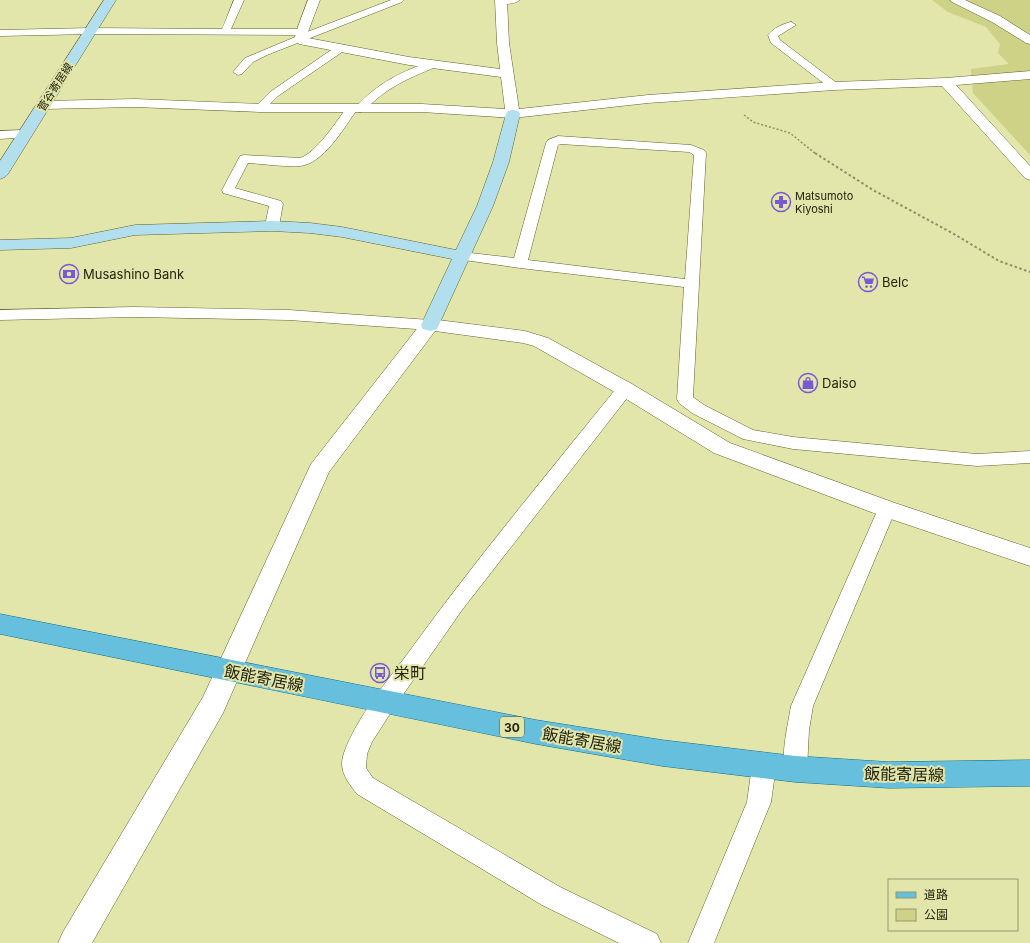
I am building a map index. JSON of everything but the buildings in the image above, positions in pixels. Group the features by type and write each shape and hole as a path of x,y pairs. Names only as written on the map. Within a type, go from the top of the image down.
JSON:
{"main road":[{"name":"飯能寄居線","path":"0,624 385,702 662,754 795,769 889,775 1030,773"}],"street":[{"name":"菅谷寄居線","path":"0,174 110,0"},
{"path":"314,0 301,35 303,41 432,65 506,74"},
{"path":"956,0 996,19 1030,40"},
{"path":"74,943 213,705 319,469 430,325 485,206 501,162 513,114 502,43 501,1"},
{"path":"44,104 155,103 260,108 422,108 513,114 648,99 725,93 834,86 946,82 1030,76"},
{"path":"946,82 1030,175"},
{"path":"0,135 24,134"},
{"path":"0,246 71,243 135,230 272,226 310,228 342,232 462,256"},
{"path":"430,325 525,337 536,341 624,389 722,448 887,509 1030,557"}],"lane":[{"path":"225,32 239,0"},
{"path":"238,72 249,60 301,35 400,0"},
{"path":"501,1 515,0"},
{"path":"791,25 779,30 773,35 775,41 834,86"},
{"path":"0,33 91,31 225,32 301,35"},
{"path":"260,108 274,94 341,48"},
{"path":"272,226 276,204 228,190 244,159 301,162 310,160 356,109 385,86 432,65"},
{"path":"520,264 552,143 558,140 691,149 700,153 685,399 698,409 749,435 793,443 977,460 1030,457"},
{"path":"462,256 692,284"},
{"path":"0,315 134,312 281,315 430,325"},
{"path":"624,389 455,604 385,702 364,735 355,754 354,771 365,786 551,896 648,943"},
{"path":"795,769 798,730 802,706 887,509"},
{"path":"701,943 759,802 764,766"}],"path":[{"path":"725,93 740,112 753,122 790,133 821,158 873,190 1000,261 1030,272"}],"green space":[{"path":"932,0 1030,0 1030,155 973,93 971,69 1009,64 998,53 1000,44 986,27 948,12"}],"place":[{"name":"Matsumoto Kiyoshi","path":"781,202"},
{"name":"Musashino Bank","path":"69,274"},
{"name":"Belc","path":"868,282"},
{"name":"Daiso","path":"808,383"},
{"name":"栄町","path":"380,673"}]}
